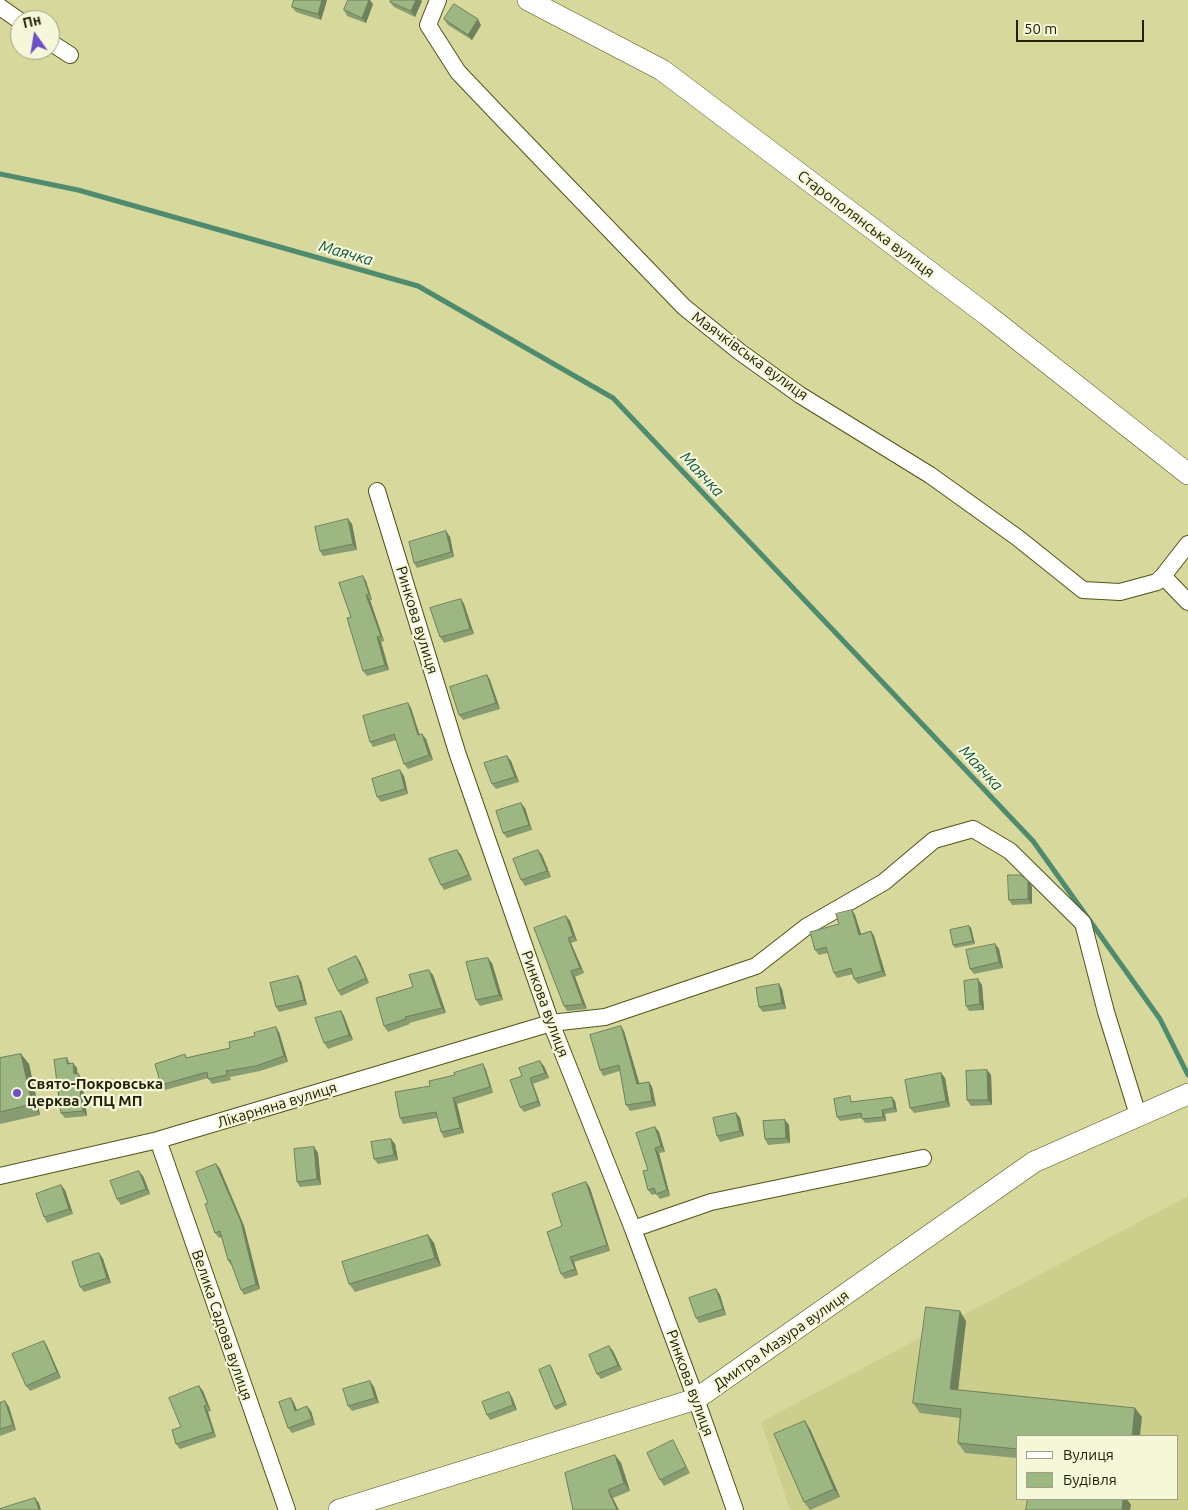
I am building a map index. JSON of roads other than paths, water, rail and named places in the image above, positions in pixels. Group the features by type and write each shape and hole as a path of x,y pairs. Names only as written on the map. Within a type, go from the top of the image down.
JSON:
{"street":[{"name":"Маячківська вулиця","path":"438,0 428,24 458,72 684,307 740,352 800,395 930,474 1018,538 1083,590 1120,592 1157,582 1162,576"},
{"name":"Старополянська вулиця","path":"528,0 662,70 987,315 1188,474"},
{"path":"60,48 70,55"},
{"name":"Ринкова вулиця","path":"377,491 457,752 551,1023 632,1229 696,1399 735,1510"},
{"path":"1188,544 1162,576 1188,602"},
{"name":"Лікарняна вулиця","path":"0,1176 158,1140 551,1023 605,1017 756,966 806,927 884,882 934,840 973,829 1010,851 1083,923 1106,1012 1147,1111"},
{"name":"Дмитра Мазура вулиця","path":"339,1510 696,1399 1034,1162 1188,1094"},
{"name":"Велика Садова вулиця","path":"158,1140 286,1510"},
{"path":"632,1229 710,1202 923,1158"}],"waterway":[{"name":"Маячка","path":"0,174 78,190 418,286 613,398 1033,841 1160,1019 1188,1075"}],"place":[{"name":"Свято-Покровська церква УПЦ МП","path":"17,1093"}]}
